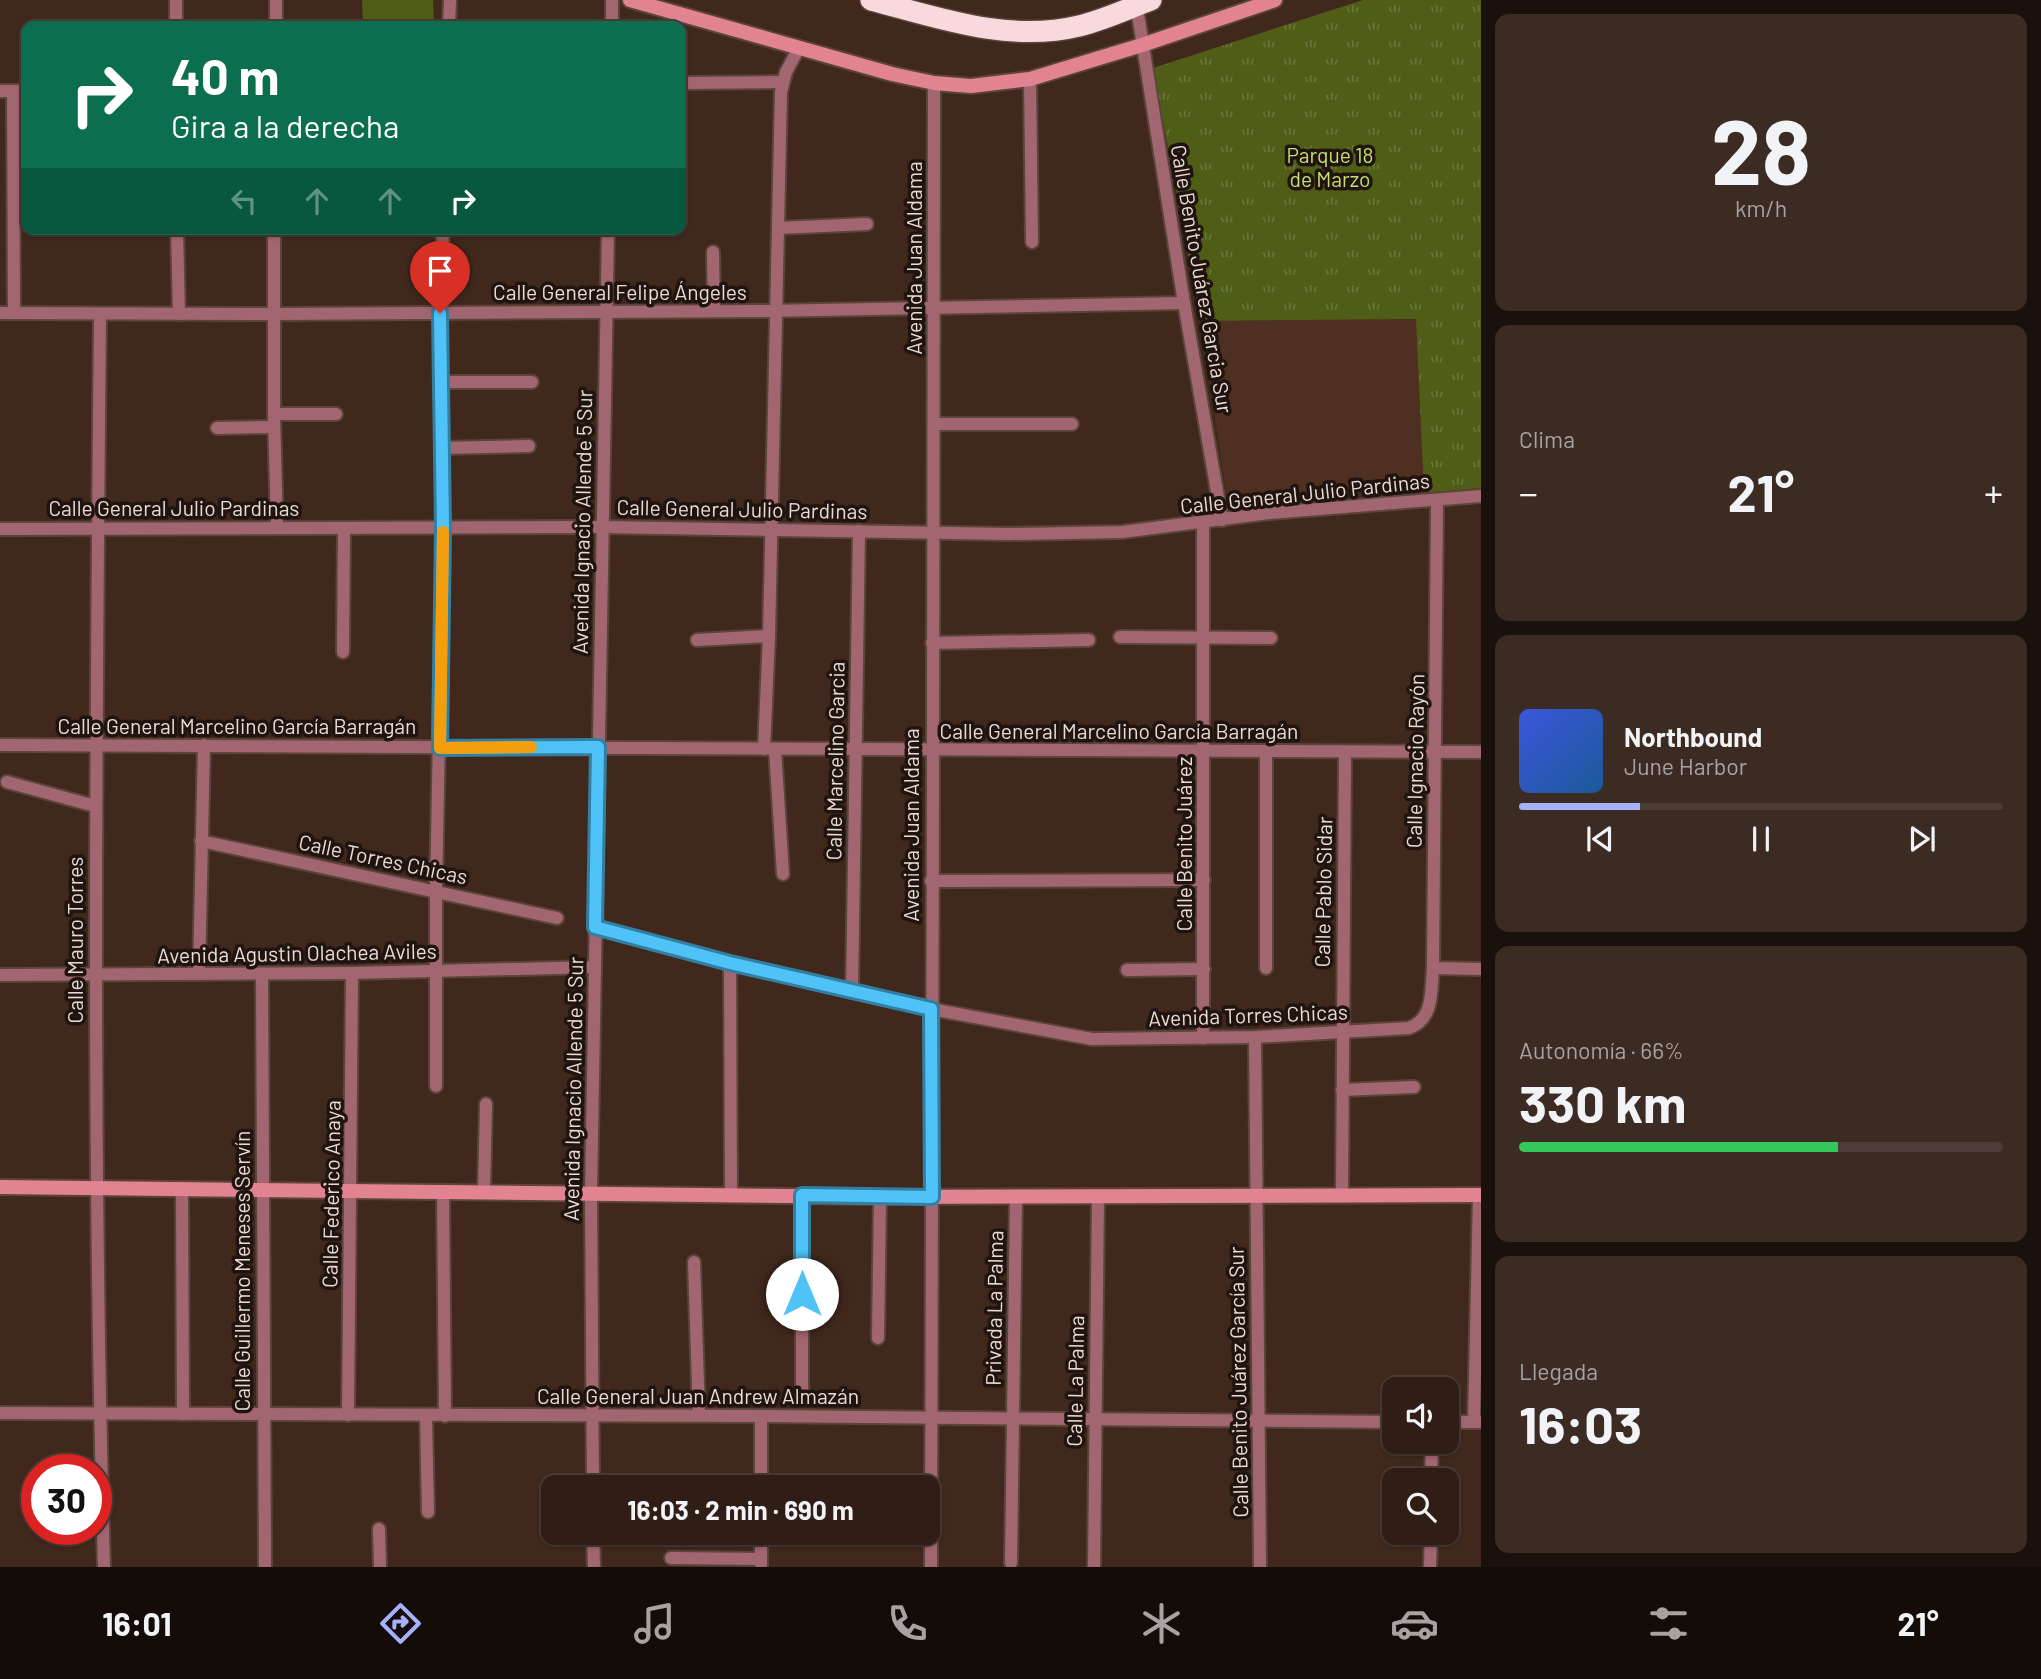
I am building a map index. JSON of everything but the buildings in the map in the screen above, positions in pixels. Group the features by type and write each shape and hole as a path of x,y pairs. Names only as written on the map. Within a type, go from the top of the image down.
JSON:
{"highway":[{"path":"871,0 964,24 1019,31 1077,27 1141,2"}],"street":[{"path":"176,0 176,21"},
{"path":"276,0 276,21"},
{"path":"449,21 450,0"},
{"path":"612,0 612,21"},
{"path":"630,0 892,74 934,83 971,86 1030,79 1275,0"},
{"name":"Calle Benito Juárez Garcia Sur","path":"1141,2 1142,45 1222,520"},
{"path":"783,874 769,749 770,528 783,82 799,48"},
{"path":"1030,79 1032,242"},
{"path":"686,83 783,82"},
{"name":"Avenida Juan Aldama","path":"932,1567 934,83"},
{"path":"13,91 14,313"},
{"path":"778,228 867,224"},
{"path":"177,235 179,314"},
{"path":"274,235 274,420 278,528"},
{"path":"436,1086 436,891 443,528 440,313 443,235"},
{"name":"Avenida Ignacio Allende 5 Sur","path":"593,1475 591,1193 608,235"},
{"path":"713,252 714,311"},
{"name":"Calle General Felipe Ángeles","path":"0,313 776,311 1184,303"},
{"name":"Calle Mauro Torres","path":"100,314 94,975 104,1567"},
{"path":"441,382 532,382"},
{"path":"217,428 336,414"},
{"path":"935,424 1072,424"},
{"path":"441,448 529,446"},
{"name":"Calle General Julio Pardinas","path":"0,529 602,527 935,533 1122,532 1269,513 1481,496"},
{"name":"Calle Ignacio Rayón","path":"1423,1021 1430,1003 1433,968 1437,500"},
{"name":"Calle Benito Juárez","path":"1203,523 1203,1038"},
{"path":"343,652 344,528"},
{"name":"Calle Marcelino Garcia","path":"852,992 859,531"},
{"path":"697,639 769,636"},
{"path":"1120,637 1271,638"},
{"path":"933,643 1089,640"},
{"name":"Calle General Marcelino García Barragán","path":"0,745 1481,752"},
{"path":"199,974 204,745"},
{"path":"1266,752 1266,968"},
{"name":"Calle Pablo Sidar","path":"1342,1196 1345,752"},
{"path":"7,782 95,806"},
{"name":"Calle Torres Chicas","path":"201,841 558,918"},
{"path":"931,881 1204,880"},
{"path":"595,927 730,963 931,1009"},
{"path":"730,963 731,1195"},
{"name":"Avenida Agustin Olachea Aviles","path":"0,975 352,973 594,967"},
{"path":"1433,968 1481,969"},
{"path":"1127,970 1203,969"},
{"name":"Calle Federico Anaya","path":"348,1415 352,973"},
{"name":"Calle Guillermo Meneses Servín","path":"262,974 265,1567"},
{"name":"Avenida Torres Chicas","path":"931,1009 1073,1036 1114,1040 1342,1033 1409,1028 1423,1021"},
{"name":"Calle Benito Juárez García Sur","path":"1255,1037 1260,1567"},
{"path":"1342,1090 1414,1087"},
{"path":"484,1191 486,1104"},
{"path":"0,1186 880,1197 1480,1195 1478,1422 1459,1422"},
{"path":"182,1188 183,1414"},
{"path":"443,1191 444,1416"},
{"path":"802,1195 802,1392"},
{"name":"Privada La Palma","path":"1012,1563 1016,1196"},
{"name":"Calle La Palma","path":"1094,1567 1098,1196"},
{"path":"878,1338 880,1197"},
{"path":"694,1262 699,1415"},
{"name":"Calle General Juan Andrew Almazán","path":"0,1413 699,1415 1382,1422"},
{"path":"426,1416 428,1512"},
{"path":"761,1416 761,1475"},
{"path":"379,1529 380,1567"},
{"path":"593,1545 594,1567"},
{"path":"671,1558 761,1563 761,1545"},
{"path":"1430,1567 1431,1545"}],"shaded area":[{"path":"1417,319 1424,493 1227,498 1201,321"}],"green space":[{"path":"362,0 433,0 434,21 363,21"},
{"name":"Parque 18 de Marzo","path":"1363,0 1481,0 1481,488 1424,493 1416,319 1201,321 1153,68"}],"slow traffic":[{"path":"443,532 440,748 531,747"}],"route":[{"path":"440,313 443,528 440,748 598,747 595,927 730,963 931,1009 932,1197 802,1195 802,1294"}]}
